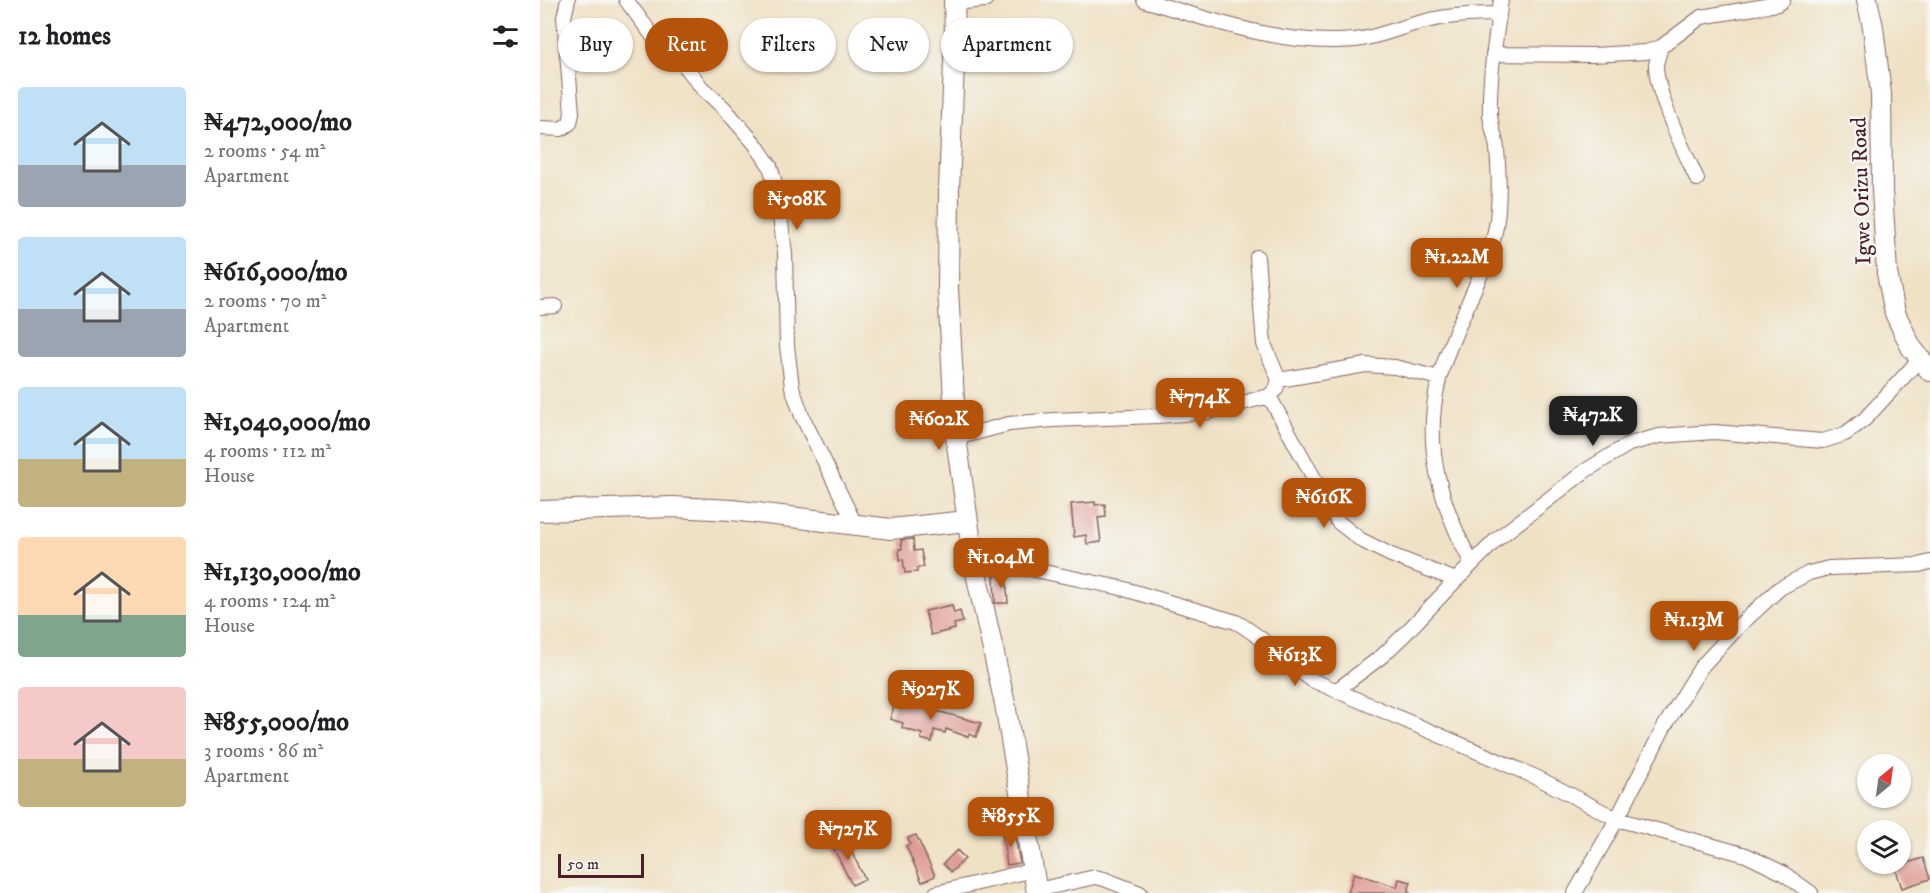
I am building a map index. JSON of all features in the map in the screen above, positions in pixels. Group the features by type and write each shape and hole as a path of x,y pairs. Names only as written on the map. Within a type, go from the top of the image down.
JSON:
{"street":[{"path":"540,128 561,129 570,123 572,113 564,17 568,0"},
{"path":"626,0 661,47 686,67 702,88 724,108 756,145 770,166 776,186 785,253 787,345 792,387 802,416 855,524"},
{"path":"985,0 954,1 956,37 949,190 948,288 956,438 974,564 1005,704 1037,892 1095,877 1140,893"},
{"path":"1144,0 1177,11 1290,39 1322,42 1377,36 1425,21 1500,7 1493,54 1490,117 1497,148 1496,227 1439,378 1432,430 1434,464 1452,521 1472,564"},
{"path":"1493,54 1593,55 1646,52 1660,47 1716,7 1754,9 1777,4 1784,0"},
{"name":"Igwe Orizu Road","path":"1867,0 1873,27 1881,94 1882,189 1887,273 1895,313 1911,347 1925,365"},
{"path":"1660,47 1656,63 1658,81 1697,179"},
{"path":"956,438 1009,424 1208,412 1269,396 1276,389 1279,380 1264,344 1257,257"},
{"path":"540,308 555,306"},
{"path":"1279,380 1366,365 1395,367 1439,378"},
{"path":"1337,690 1382,656 1497,539 1585,471 1629,444 1659,436 1714,432 1823,441 1845,434 1925,365"},
{"path":"1269,396 1338,522 1361,540 1381,550 1456,579"},
{"path":"540,511 673,507 732,510 891,529 967,521"},
{"path":"1575,893 1617,819 1664,727 1701,667 1741,624 1780,588 1809,573 1828,568 1919,565 1930,562"},
{"path":"974,564 1030,569 1121,588 1236,622 1312,680 1538,778 1617,819 1746,855 1783,873 1811,893"},
{"path":"936,893 1033,870"}],"building":[{"path":"1095,502 1095,505 1105,504 1106,517 1098,518 1101,542 1087,544 1086,535 1074,537 1071,504"},
{"path":"913,539 914,551 921,550 924,567 917,568 917,572 905,573 903,559 900,560 901,540"},
{"path":"994,575 1006,576 1008,603 995,603"},
{"path":"952,605 954,613 960,611 963,622 954,624 955,629 931,635 925,611"},
{"path":"896,700 981,723 976,737 969,734 968,737 946,729 945,733 934,730 932,742 921,739 922,734 902,728 903,723 890,719"},
{"path":"1014,831 1020,863 1007,865 1002,833"},
{"path":"916,835 935,876 922,882 906,846 910,844 908,838"},
{"path":"844,837 865,879 852,885 831,843"},
{"path":"957,850 965,859 951,872 943,864"},
{"path":"1923,858 1930,879 1902,888 1897,874 1911,874 1911,862"},
{"path":"1354,873 1397,887 1399,879 1411,882 1408,891 1410,893 1348,893"}]}
